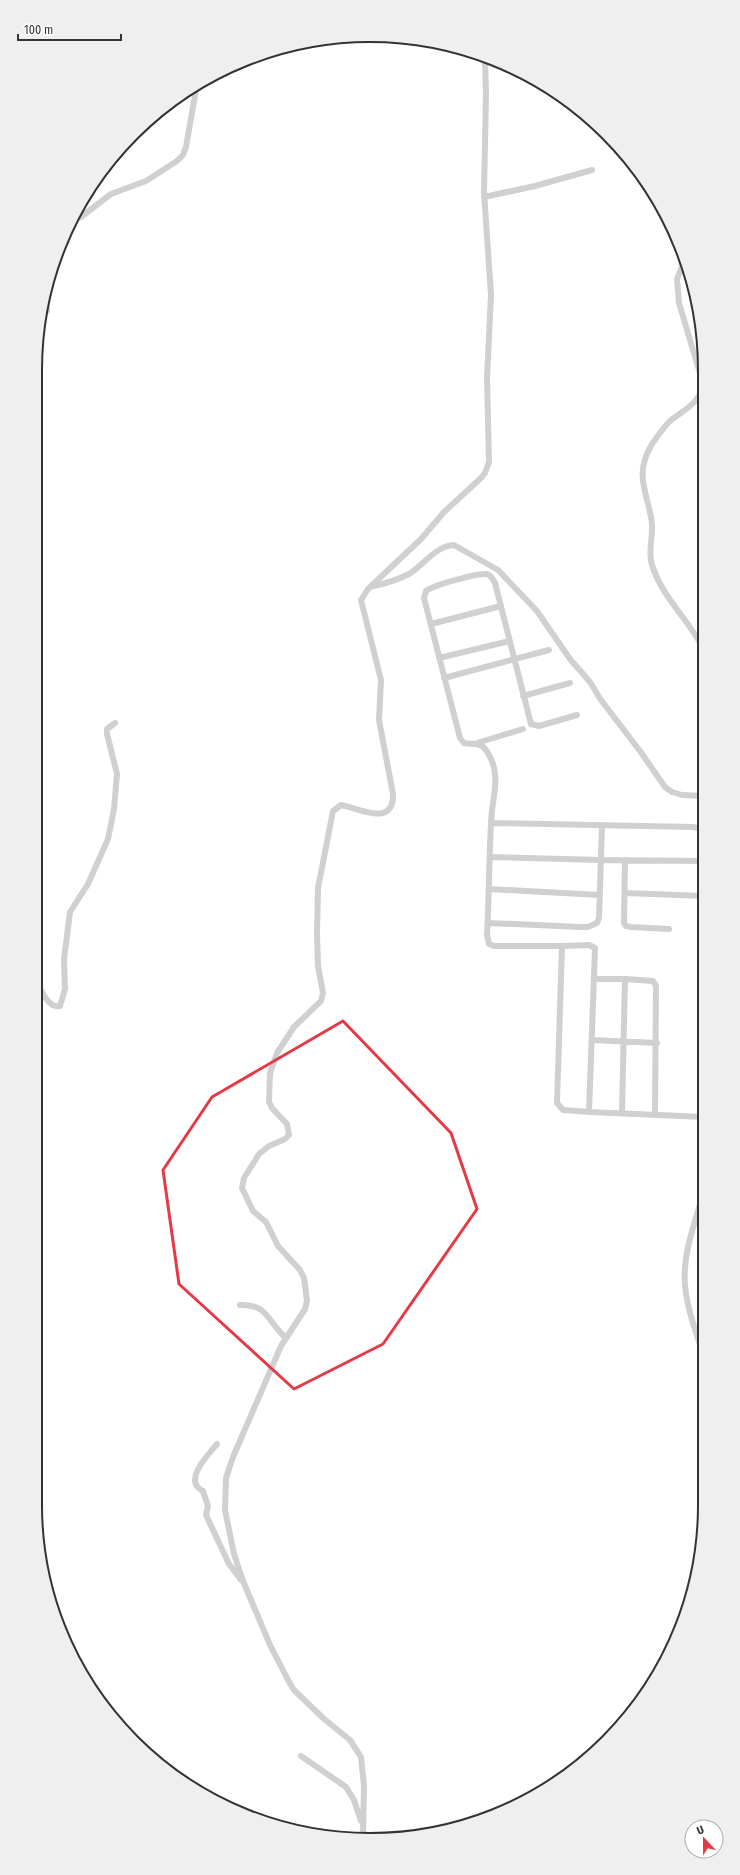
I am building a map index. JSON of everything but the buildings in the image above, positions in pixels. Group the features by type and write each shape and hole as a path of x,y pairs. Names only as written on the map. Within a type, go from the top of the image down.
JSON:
{"street":[{"path":"363,1833 364,1786 361,1757 350,1740 323,1718 294,1690 270,1645 243,1580 234,1554 225,1510 226,1478 251,1413 285,1337 305,1309 307,1301 304,1278 300,1270 278,1246 266,1222 253,1211 242,1191 242,1185 259,1154 269,1146 285,1139 288,1135 287,1124 272,1108 269,1102 270,1073 277,1054 294,1027 321,1001 323,994 318,966 318,888 333,811 341,805 370,813 382,813 389,808 392,803 392,794 379,720 381,680 376,656 362,607 363,594 421,539 444,512 481,478 488,467 490,456 487,378 491,295 484,197 485,63"},
{"path":"80,217 111,194 146,181 183,155 186,148 196,92"},
{"path":"484,197 541,185 592,170"},
{"path":"682,267 677,279 679,303 698,366"},
{"path":"698,399 670,422 661,432 643,462 642,474 644,491 653,524 650,551 653,566 671,602 693,630 698,639"},
{"path":"370,587 389,582 410,573 438,551 454,545 477,559 489,564 498,570 537,611 570,659 577,665 590,682 601,700 665,787 672,792 682,795 698,796"},
{"path":"523,728 477,743 464,743 460,738 424,594 429,588 439,584 487,574 491,577 495,583 531,724 543,725 577,715"},
{"path":"431,624 501,606"},
{"path":"439,658 510,641"},
{"path":"444,678 549,650"},
{"path":"524,696 570,683"},
{"path":"42,992 50,1005 56,1007 60,1006 65,989 64,959 70,912 88,884 108,838 114,809 116,774 107,729 115,723"},
{"path":"477,743 489,754 495,772 496,784 490,823 491,857 487,934 491,946 589,945 596,948 589,1112"},
{"path":"490,823 698,828"},
{"path":"488,923 588,927 598,923 602,826"},
{"path":"491,857 698,861"},
{"path":"625,860 623,917 626,926 669,929"},
{"path":"489,889 600,895"},
{"path":"625,893 698,896"},
{"path":"562,946 557,1104 563,1110 698,1116"},
{"path":"595,979 625,979 653,981 656,983 657,1043 655,1113"},
{"path":"622,1112 625,979"},
{"path":"592,1040 657,1043"},
{"path":"698,1211 691,1235 685,1283 688,1302 698,1336"},
{"path":"240,1306 252,1306 265,1312 277,1330 285,1337"},
{"path":"217,1444 198,1468 195,1484 197,1488 203,1491 208,1506 206,1515 230,1564 235,1573 243,1580"},
{"path":"301,1756 346,1787 354,1800 363,1825"}],"highlighted area":[{"path":"343,1021 451,1133 477,1209 383,1344 294,1389 179,1284 163,1170 212,1097"}]}
